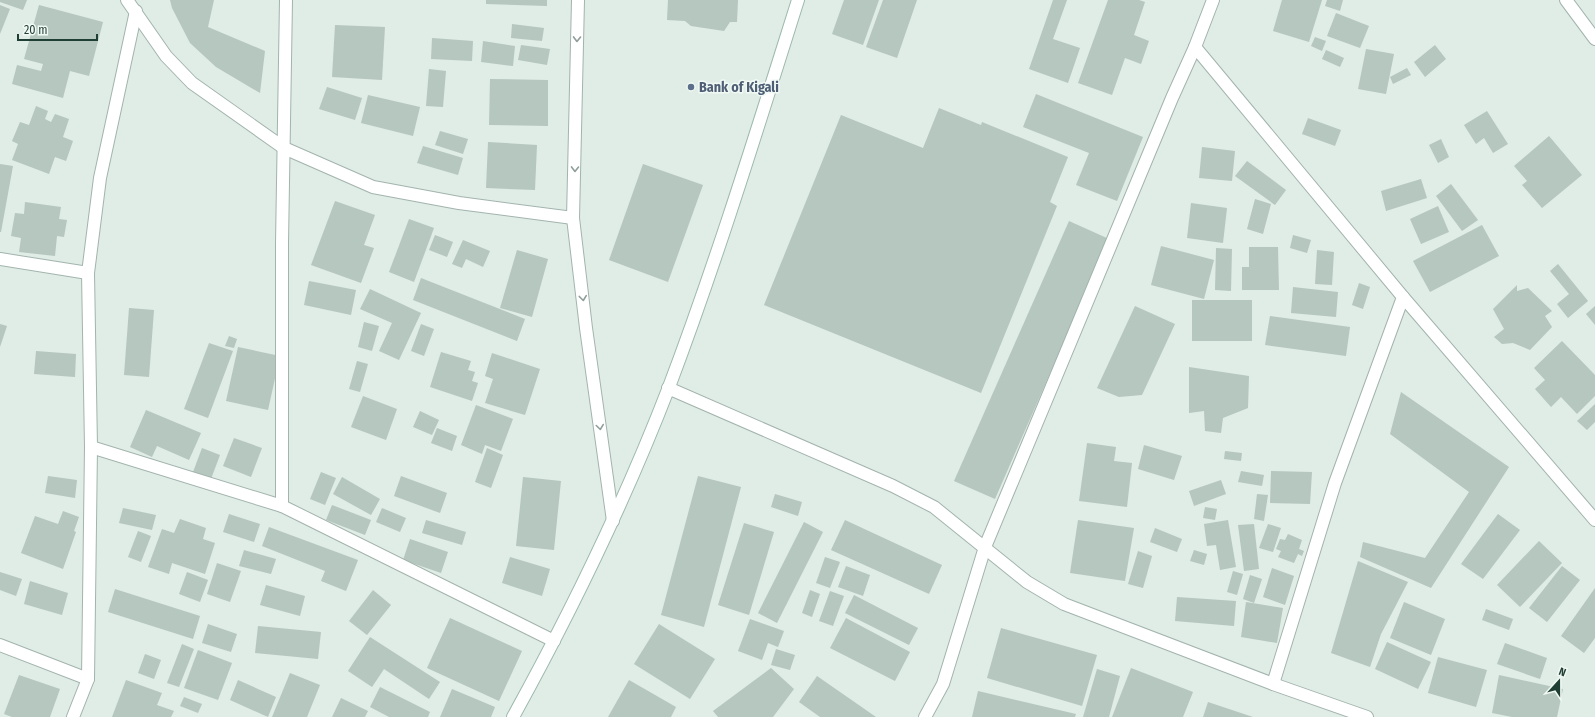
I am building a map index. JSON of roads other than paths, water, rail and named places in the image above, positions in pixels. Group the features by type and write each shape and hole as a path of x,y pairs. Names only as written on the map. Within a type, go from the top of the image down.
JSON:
{"street":[{"path":"127,0 166,56 192,83 284,148 373,187 459,203 574,218"},
{"path":"282,506 282,243 286,0"},
{"path":"578,0 574,218 586,328 613,521"},
{"path":"513,717 554,641 613,521 668,388 732,209 798,0"},
{"path":"925,717 943,684 984,547 1172,98 1195,47 1213,0"},
{"path":"1566,0 1595,39"},
{"path":"73,717 88,679 91,447 88,273 100,178 136,11"},
{"path":"1195,47 1403,297 1595,520"},
{"path":"0,259 88,273"},
{"path":"1273,684 1336,483 1403,297"},
{"path":"668,388 893,486 934,507 1028,582 1064,604 1273,684 1367,717"},
{"path":"91,447 282,506 554,641"},
{"path":"0,645 88,679"}],"place":[{"name":"Bank of Kigali","path":"691,87"}]}
